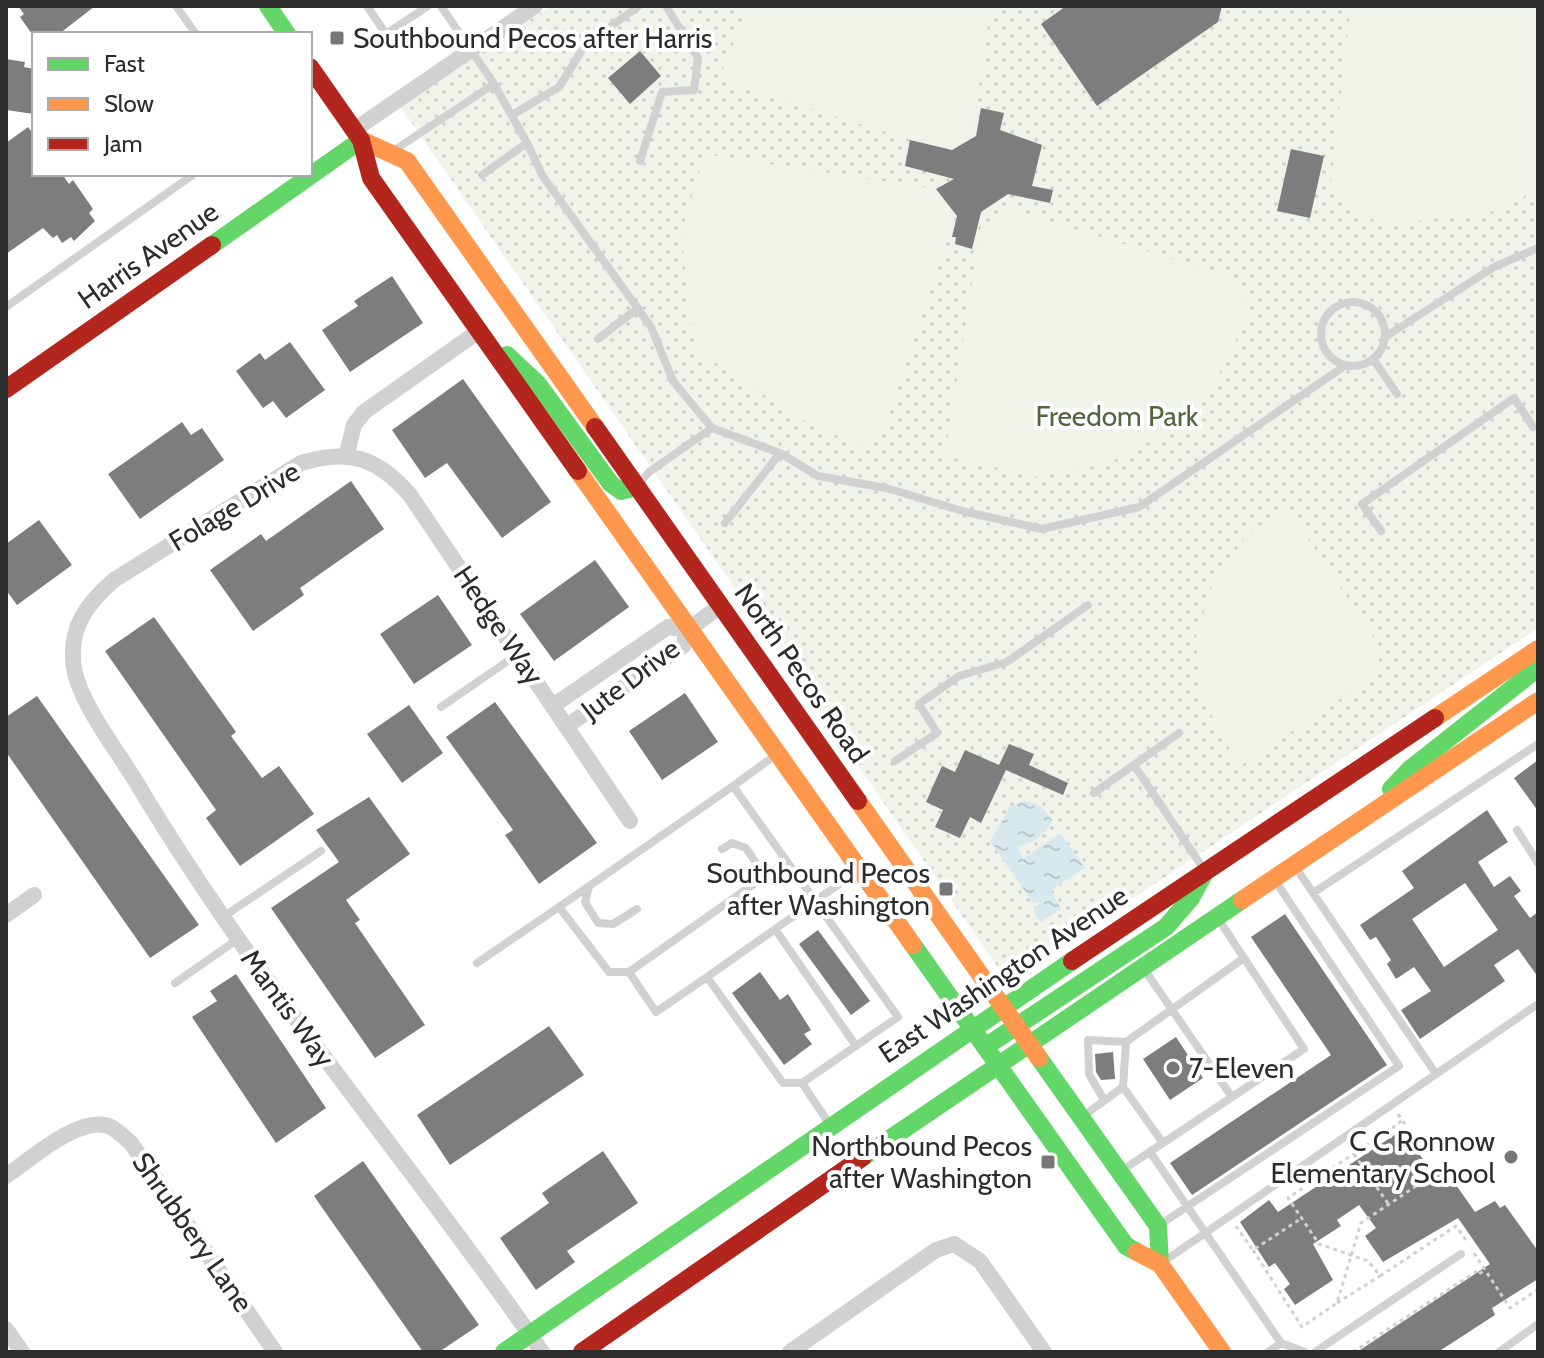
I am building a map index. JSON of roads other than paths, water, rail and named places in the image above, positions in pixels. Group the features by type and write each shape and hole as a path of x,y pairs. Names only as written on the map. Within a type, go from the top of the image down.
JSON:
{"main road":[{"path":"268,6 286,32"},
{"path":"312,70 358,135 371,178 688,630 1126,1246 1160,1264 1222,1352"},
{"name":"North Pecos Road","path":"358,135 407,161 1158,1226"},
{"name":"Harris Avenue","path":"312,168 358,135"},
{"name":"Harris Avenue","path":"6,389 301,176"},
{"path":"479,331 538,384 611,484 621,491 636,487"},
{"name":"East Washington Avenue","path":"504,1352 972,1028 1538,649"},
{"path":"1363,819 1410,769 1538,668"},
{"path":"582,1352 997,1064 1538,701"},
{"path":"985,1047 1166,927 1191,898 1206,872"},
{"path":"1158,1226 1160,1264"}],"street":[{"name":"Harris Avenue","path":"358,135 471,49 535,6"},
{"path":"346,457 354,425 364,412 479,331"},
{"name":"Folage Drive","path":"73,643 77,625 89,602 114,580 301,463 325,456 346,457"},
{"name":"Hedge Way","path":"346,457 361,457 392,474 410,495 630,821"},
{"name":"Jute Drive","path":"567,726 683,646 688,630 720,606"},
{"name":"Jute Drive","path":"554,705 668,627 688,630"},
{"name":"Mantis Way","path":"73,643 74,670 85,697 166,834 298,1025 449,1219 542,1352"},
{"path":"6,915 34,895"},
{"name":"Shrubbery Lane","path":"6,1176 73,1131 100,1125 112,1128 131,1143 275,1352"},
{"path":"790,1352 936,1250 954,1244 980,1261 1044,1352"},
{"path":"6,1329 22,1352"}],"lane":[{"path":"176,6 195,32"},
{"path":"367,6 386,34 428,6"},
{"path":"441,6 494,84 542,175 651,327 673,381 712,428 780,453 818,476 886,488 966,512 1042,529 1139,507 1346,365"},
{"path":"512,115 559,87 586,44 639,6"},
{"path":"640,161 662,92 694,90 698,58 666,6"},
{"path":"390,153 494,84"},
{"path":"482,175 527,143"},
{"path":"6,307 191,176"},
{"path":"1385,337 1380,317 1365,304 1354,302 1335,308 1322,324 1323,345 1337,361 1359,365 1373,359 1385,337 1494,267 1538,248"},
{"path":"598,339 638,308"},
{"path":"1373,359 1397,394"},
{"path":"1381,531 1362,504 1514,398 1533,427"},
{"path":"636,487 649,472 712,428"},
{"path":"725,523 780,453"},
{"path":"895,761 937,733 919,704 959,676 1007,662 1088,605"},
{"path":"441,707 519,653"},
{"path":"1094,793 1179,733"},
{"path":"1313,893 1538,744"},
{"path":"477,963 777,754"},
{"path":"1134,765 1206,872"},
{"path":"707,977 783,1083 802,1083 898,1017 733,786"},
{"path":"1517,830 1538,863"},
{"path":"722,849 732,843 742,845 765,876"},
{"path":"223,917 321,851"},
{"path":"559,907 609,972 629,972 785,862"},
{"path":"1294,865 1436,1074"},
{"path":"629,972 656,1012 860,870"},
{"path":"1158,1226 1399,1066 1274,879"},
{"path":"590,887 585,902 598,923 613,924 637,909"},
{"path":"1120,1172 1304,1049 1217,917"},
{"path":"775,929 856,1046"},
{"path":"175,983 238,939"},
{"path":"1104,1100 1089,1074 1088,1040 1126,1042 1244,958"},
{"path":"1143,966 1232,1097"},
{"path":"1160,1264 1538,1004"},
{"path":"1126,1042 1123,1087 1163,1143"},
{"path":"802,1083 831,1126"},
{"path":"1081,1117 1123,1087"},
{"path":"1150,1152 1281,1343 1305,1352"},
{"path":"1315,1352 1461,1254"},
{"path":"1499,1352 1538,1324"},
{"path":"1268,1352 1281,1343"}],"water":[{"path":"1020,802 1039,805 1052,820 1043,834 1017,847 1024,858 1060,833 1085,868 1051,890 1061,909 1041,922 1033,911 1040,902 1033,903 990,841 1010,807"}],"place":[{"name":"Southbound Pecos after Harris","path":"337,38"},
{"name":"Southbound Pecos after Washington","path":"946,889"},
{"name":"7-Eleven","path":"1173,1068"},
{"name":"C C Ronnow Elementary School","path":"1511,1157"},
{"name":"Northbound Pecos after Washington","path":"1048,1162"}],"park label":[{"name":"Freedom Park","path":"1117,416"}]}
